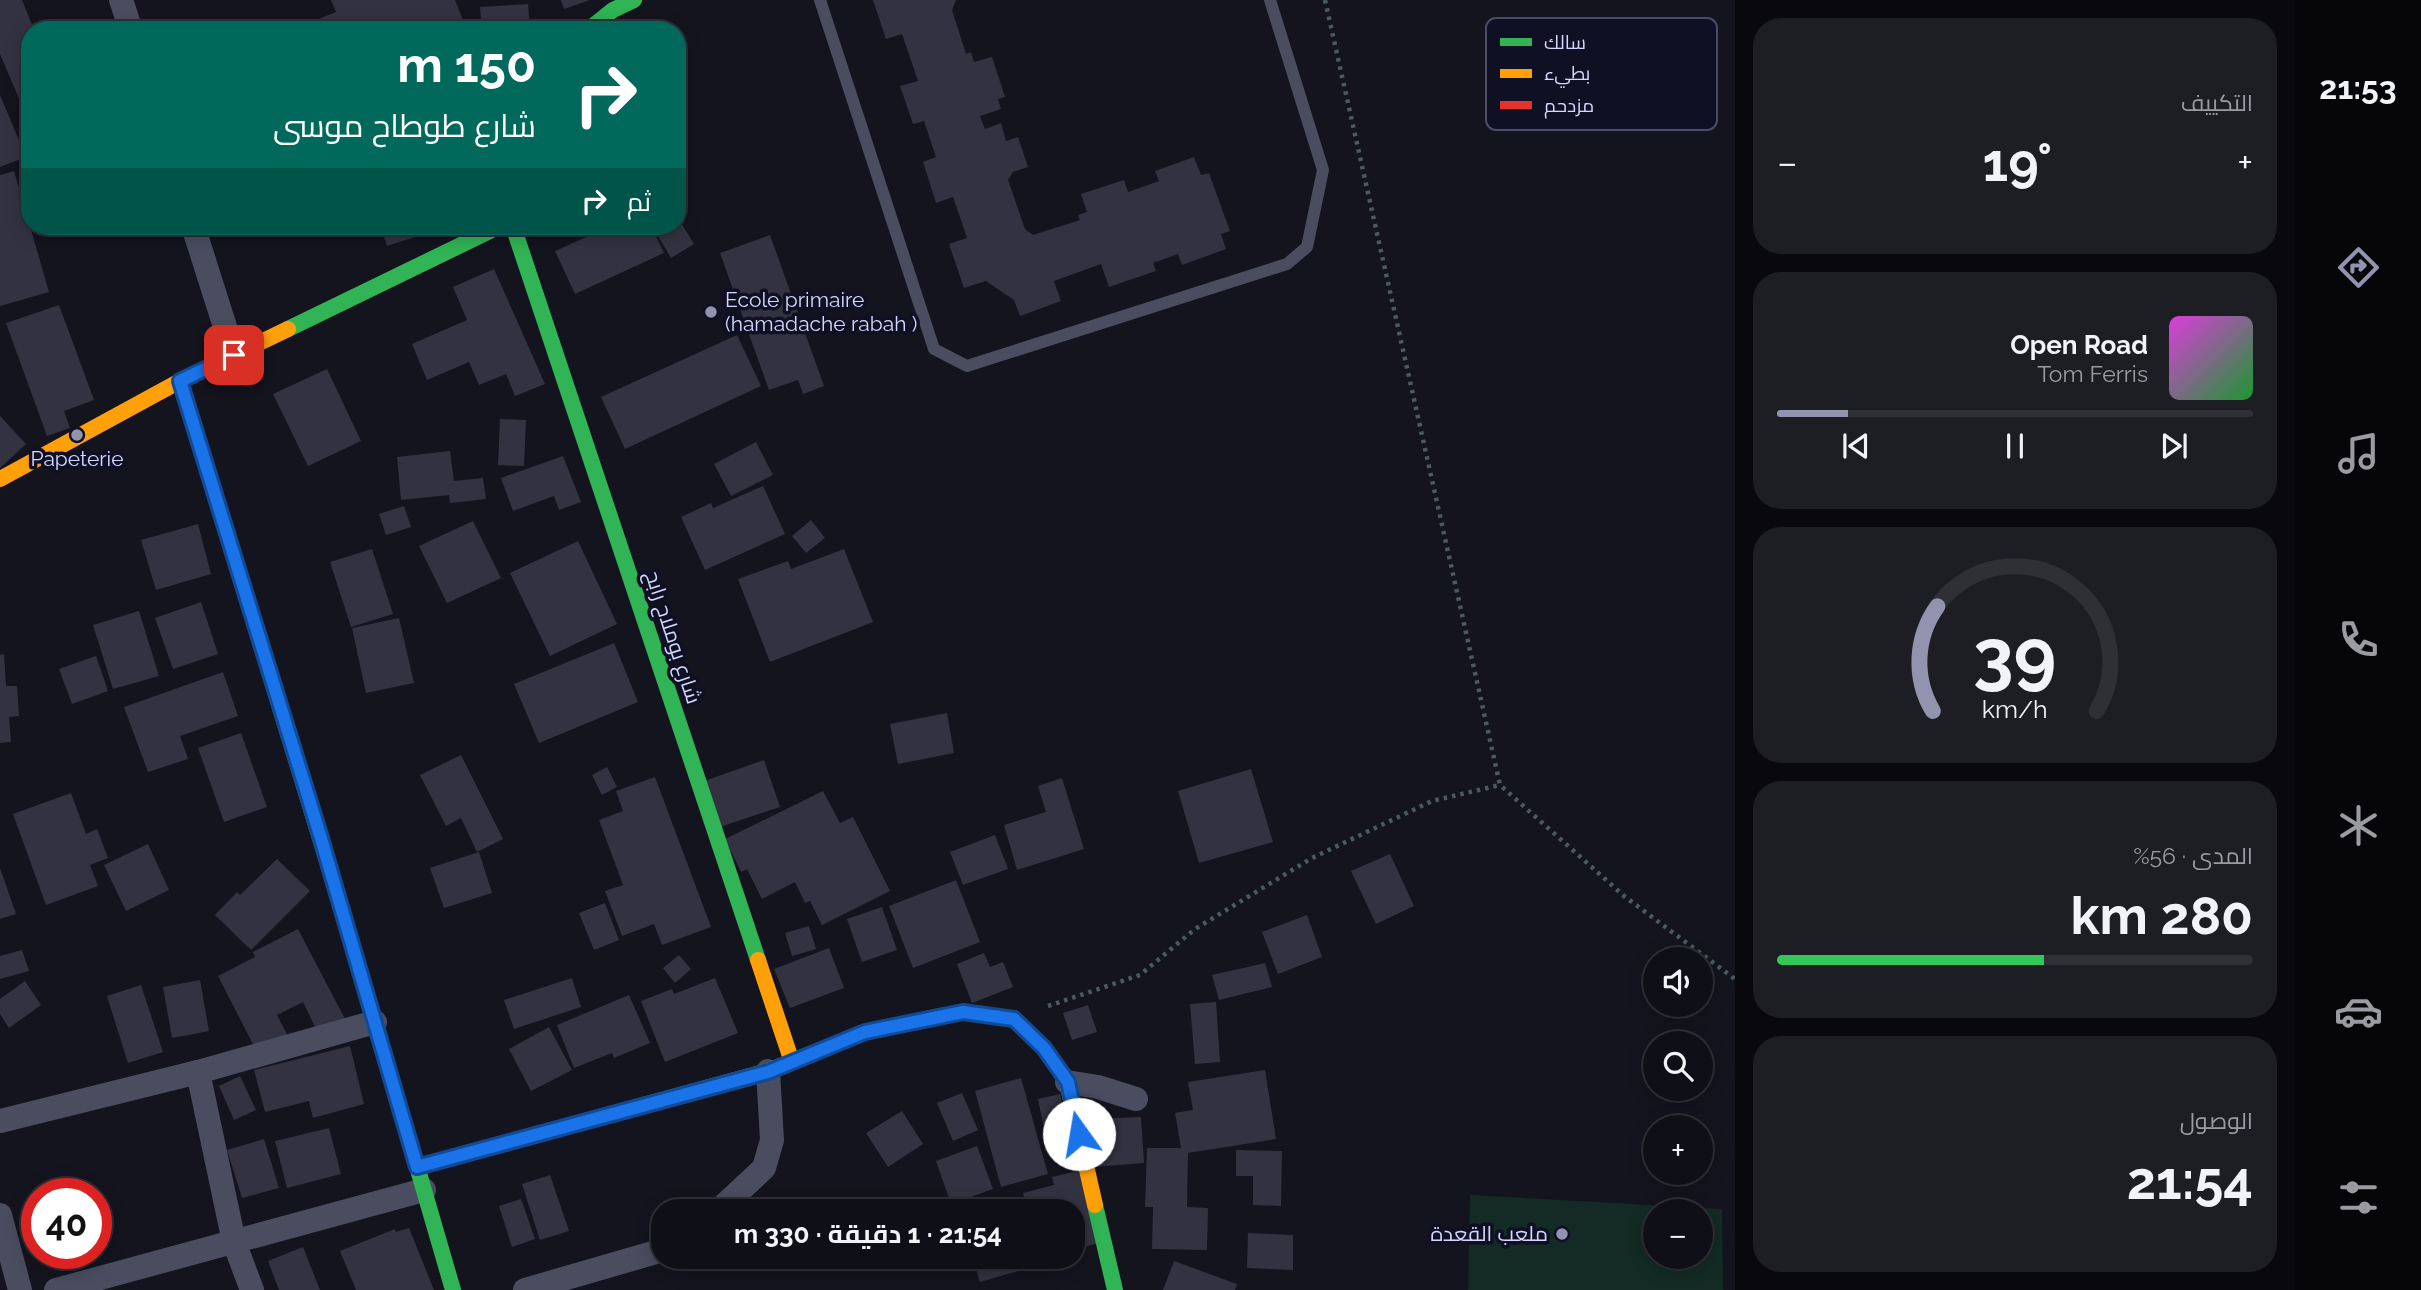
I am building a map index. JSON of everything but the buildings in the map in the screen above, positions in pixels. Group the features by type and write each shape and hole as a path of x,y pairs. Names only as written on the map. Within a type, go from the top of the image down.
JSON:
{"street":[{"path":"121,0 128,21"},
{"path":"599,21 613,10 634,0"},
{"path":"195,235 234,355"},
{"path":"0,479 180,381 481,235"},
{"name":"شارع بوملاح رابح","path":"516,235 792,1062"},
{"path":"180,381 320,835 453,1290"},
{"path":"57,1290 234,1242 421,1178 768,1072 865,1032 963,1012 1014,1019 1044,1048 1068,1082 1115,1290"},
{"path":"0,1121 198,1072 375,1022"},
{"path":"198,1072 234,1242 252,1290"},
{"path":"731,1199 764,1168 772,1140 768,1072"},
{"path":"1068,1082 1098,1087 1136,1099"},
{"path":"0,1215 20,1290"},
{"path":"525,1290 651,1253"}],"lane":[{"path":"820,0 934,349 967,366 1287,264 1307,247 1323,170 1270,0"}],"path":[{"path":"1325,0 1500,785 1624,896 1735,978"},
{"path":"1014,1019 1076,995 1140,975 1195,929 1312,858 1432,801 1500,785"}],"green space":[{"name":"ملعب القعدة","path":"1470,1195 1643,1205 1643,1269 1713,1269 1713,1208 1722,1209 1723,1290 1468,1290"}],"traffic: fast":[{"path":"599,21 613,10 634,0"},
{"path":"288,329 481,235"},
{"path":"516,235 758,960"},
{"path":"180,381 342,910"},
{"path":"417,1167 768,1071 865,1032 963,1012 1005,1018"},
{"path":"414,1156 453,1290"},
{"path":"1095,1205 1115,1290"}],"traffic: slow":[{"path":"0,479 180,381 288,329"},
{"path":"758,960 792,1062"},
{"path":"1005,1018 1014,1019 1044,1048 1067,1082 1095,1205"}],"traffic: jam":[{"path":"342,910 414,1156"}],"place":[{"name":"Ecole primaire (hamadache rabah )","path":"711,312"},
{"name":"Papeterie","path":"77,435"},
{"name":"ملعب القعدة","path":"1562,1234"}],"route":[{"path":"234,355 180,381 320,835 417,1167 768,1072 865,1032 963,1012 1014,1019 1044,1048 1068,1082 1079,1134"}]}
